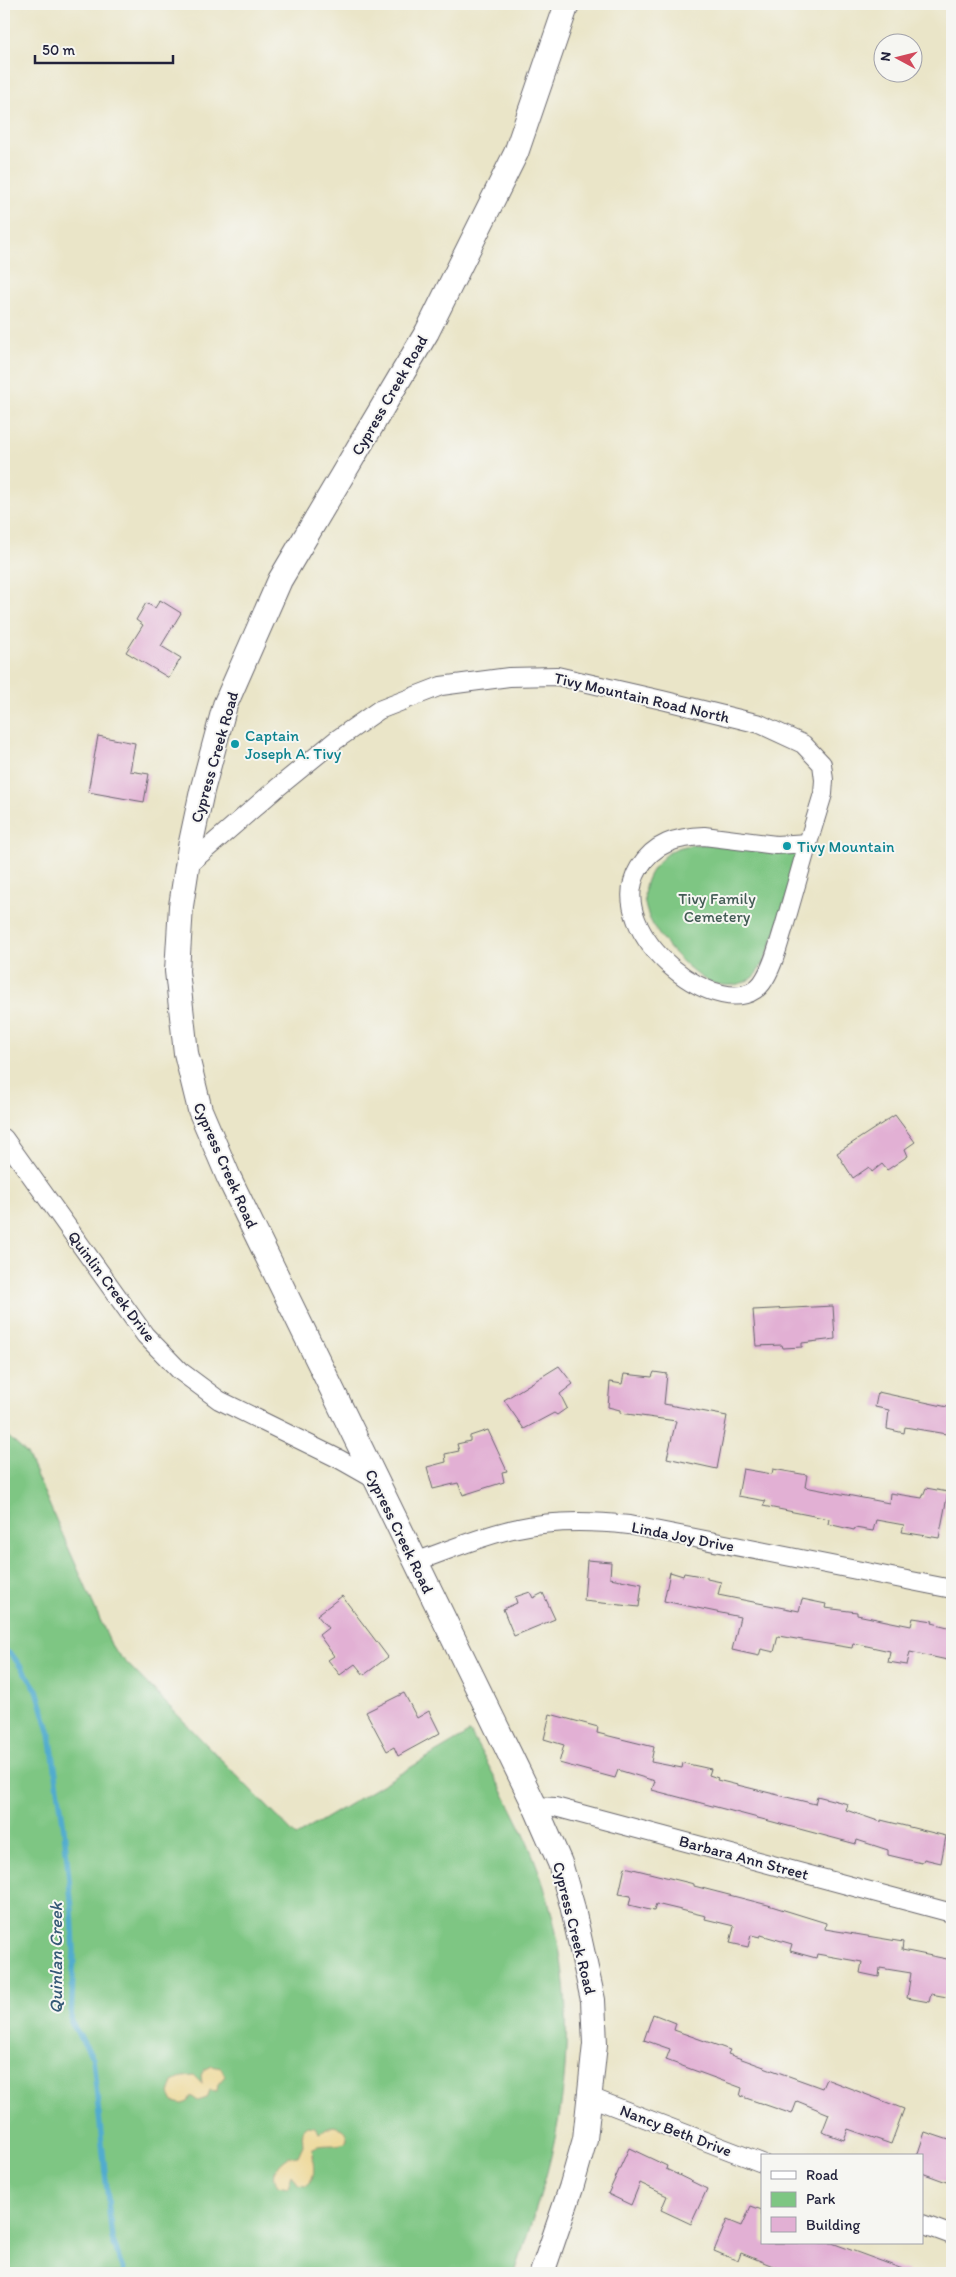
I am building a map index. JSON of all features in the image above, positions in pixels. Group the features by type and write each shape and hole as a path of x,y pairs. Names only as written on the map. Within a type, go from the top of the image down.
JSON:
{"main road":[{"name":"Cypress Creek Road","path":"542,2273 574,2179 585,2138 594,2044 593,2000 587,1965 560,1863 535,1806 230,1178 200,1110 186,1053 178,970 181,906 187,866 202,791 225,705 276,589 427,332 516,153 567,4"}],"street":[{"name":"Tivy Mountain Road North","path":"187,866 336,740 379,710 441,686 509,677 556,676 760,724 803,744 822,764 823,794 776,954 762,983 749,994 734,996 715,993 695,984 677,971 653,949 638,926 631,901 631,889 635,875 645,859 661,845 683,837 704,836 776,845 808,843"},
{"name":"Quinlin Creek Drive","path":"4,1138 145,1335 180,1371 219,1400 339,1459 376,1480"},
{"name":"Linda Joy Drive","path":"415,1562 516,1528 570,1521 610,1523 629,1525 952,1589"},
{"name":"Barbara Ann Street","path":"535,1806 555,1807 952,1913"},
{"name":"Nancy Beth Drive","path":"590,2097 761,2163"},
{"path":"924,2225 952,2235"}],"green space":[{"name":"Tivy Family Cemetery","path":"727,843 800,850 767,955 753,977 736,985 712,983 690,969 673,952 655,929 645,903 648,877 657,864 672,850 690,845"},
{"path":"4,1433 27,1454 113,1649 296,1836 470,1732 517,1819 540,1874 561,1958 565,2000 566,2043 557,2129 547,2172 515,2273 4,2273"}],"sand":[{"path":"212,2066 221,2068 225,2076 218,2084 217,2091 210,2090 207,2098 198,2101 191,2096 188,2102 182,2104 173,2102 169,2094 173,2082 183,2077 194,2076 202,2084 201,2075 204,2070"},
{"path":"307,2125 315,2126 319,2133 333,2126 339,2128 345,2131 347,2139 345,2143 313,2148 314,2172 313,2177 306,2185 298,2184 292,2174 288,2188 278,2186 275,2177 276,2169 288,2157 298,2156 303,2145 302,2131"}],"building":[{"path":"160,600 181,613 161,646 181,658 169,678 126,652 143,625 136,620 146,603 155,608"},
{"path":"98,736 135,743 130,771 149,774 144,802 88,792"},
{"path":"895,1115 915,1142 905,1149 908,1156 887,1170 882,1164 872,1172 869,1167 853,1178 837,1153"},
{"path":"833,1306 835,1339 802,1343 802,1347 783,1348 782,1345 756,1346 753,1310"},
{"path":"559,1366 573,1384 560,1394 567,1408 557,1415 554,1413 524,1429 504,1400"},
{"path":"654,1372 667,1374 664,1404 727,1416 717,1469 667,1458 676,1421 620,1413 620,1410 608,1407 610,1382 622,1384 624,1374 652,1377"},
{"path":"878,1392 952,1408 952,1435 905,1427 904,1433 887,1429 889,1410 875,1407"},
{"path":"488,1430 507,1471 502,1472 504,1482 463,1495 458,1483 433,1489 427,1467 446,1462 445,1454 459,1451 457,1444 470,1441 470,1436"},
{"path":"743,1469 772,1474 773,1469 807,1475 805,1487 889,1503 890,1493 922,1498 926,1488 948,1492 939,1538 902,1532 904,1525 876,1520 873,1531 855,1528 854,1530 828,1524 829,1519 763,1506 766,1501 738,1496"},
{"path":"587,1560 611,1562 610,1578 642,1584 639,1607 584,1601"},
{"path":"670,1572 683,1576 684,1573 707,1577 707,1579 721,1582 718,1595 799,1611 802,1599 826,1604 825,1608 857,1612 857,1615 911,1626 913,1618 933,1621 932,1623 952,1628 952,1661 910,1652 907,1665 888,1662 890,1651 853,1643 852,1648 778,1636 774,1652 761,1649 759,1656 732,1650 740,1617 664,1601"},
{"path":"530,1592 533,1598 543,1593 555,1619 514,1636 503,1609 517,1603 515,1597"},
{"path":"342,1596 388,1657 364,1675 355,1664 340,1675 328,1660 334,1656 319,1635 328,1628 317,1615"},
{"path":"404,1693 417,1718 429,1711 440,1733 398,1756 394,1747 387,1751 366,1712"},
{"path":"550,1714 598,1727 597,1733 654,1747 651,1762 682,1768 683,1763 711,1769 709,1775 718,1778 717,1780 815,1804 817,1796 848,1804 846,1810 881,1822 881,1820 946,1836 941,1863 924,1859 922,1863 888,1855 888,1850 857,1840 856,1844 652,1790 655,1781 618,1770 615,1778 559,1763 564,1745 544,1739"},
{"path":"625,1867 768,1905 826,1923 825,1929 903,1942 902,1950 952,1960 952,1998 931,1994 929,2002 907,1998 911,1973 880,1968 879,1977 860,1973 862,1962 817,1954 816,1958 790,1951 792,1944 761,1935 760,1937 751,1935 748,1947 730,1943 734,1926 705,1919 706,1916 656,1904 654,1911 629,1905 631,1896 619,1894"},
{"path":"653,2014 676,2023 674,2030 730,2050 728,2054 822,2088 826,2079 904,2109 891,2144 848,2129 844,2140 822,2132 829,2114 797,2101 792,2114 740,2096 742,2088 666,2060 670,2049 644,2040"},
{"path":"925,2132 952,2141 952,2184 924,2174 924,2154 918,2154"},
{"path":"629,2148 667,2166 666,2169 707,2189 691,2224 661,2210 667,2196 640,2183 631,2205 608,2194"},
{"path":"751,2206 761,2210 761,2244 835,2244 908,2271 907,2273 790,2273 741,2253 738,2261 714,2251 727,2220 742,2226"}],"waterway":[{"name":"Quinlan Creek","path":"4,1650 13,1656 37,1690 50,1734 64,1829 72,1910 74,1951 71,2022 93,2058 112,2238 124,2273"}],"place":[{"name":"Captain Joseph A. Tivy","path":"235,744"},
{"name":"Tivy Mountain","path":"787,846"}]}
